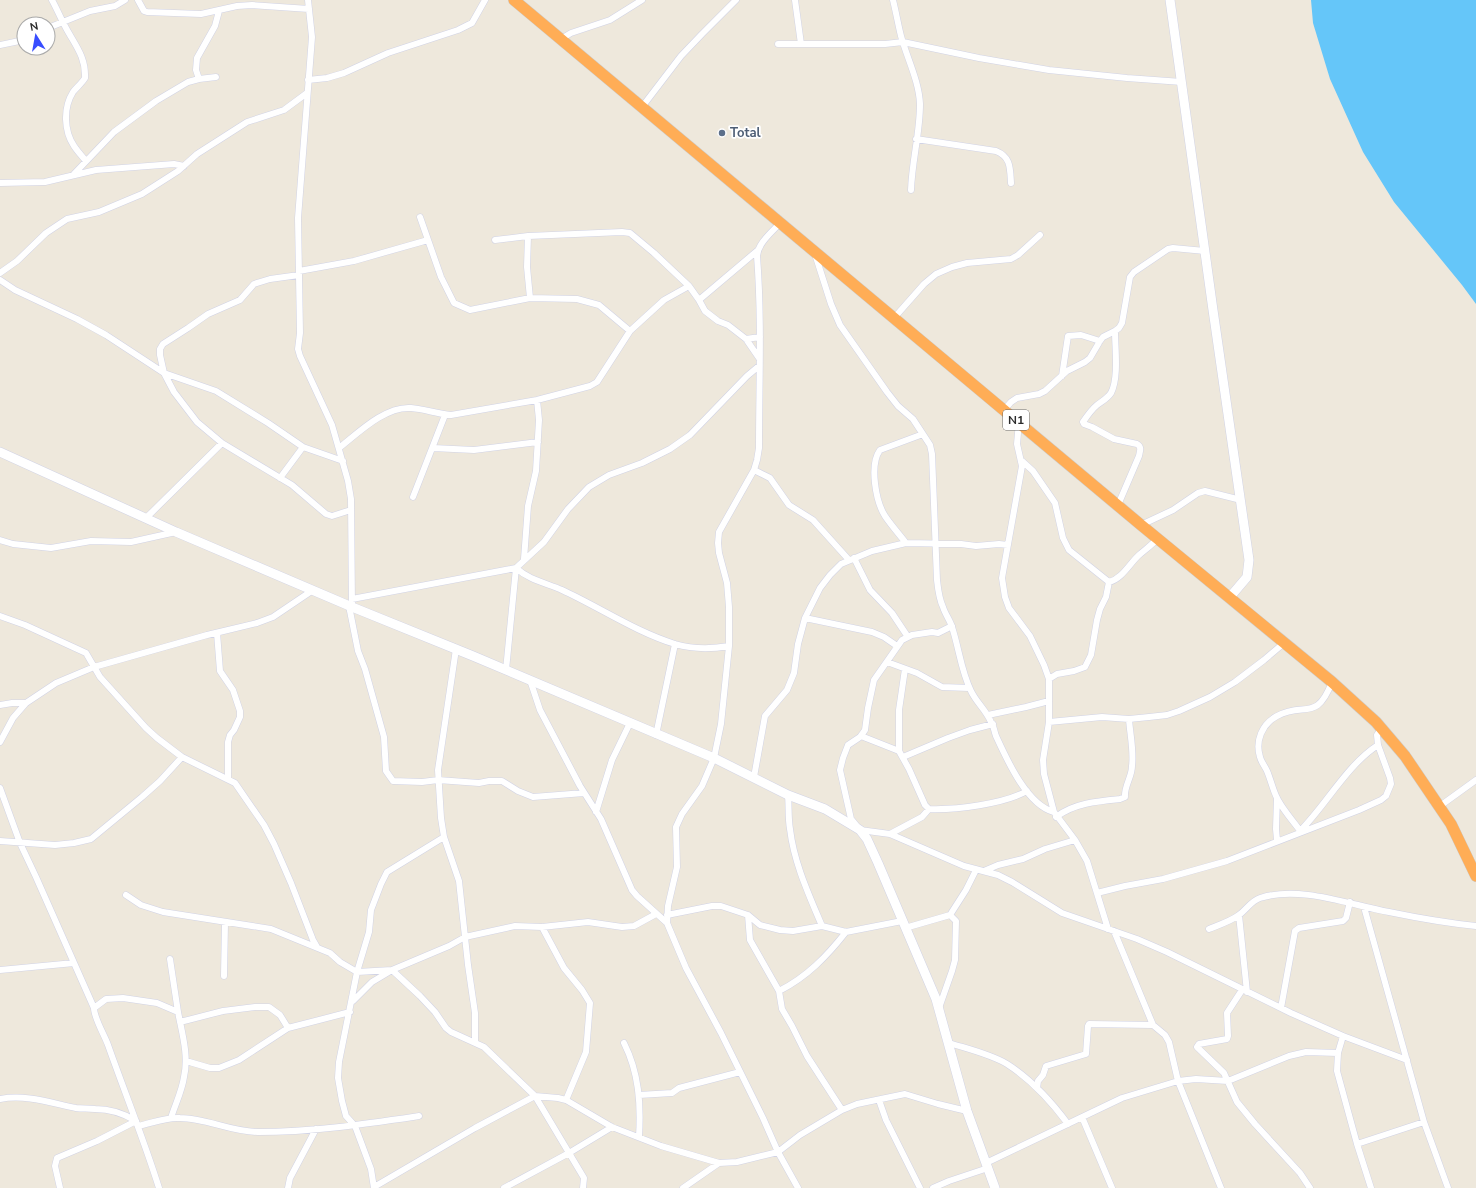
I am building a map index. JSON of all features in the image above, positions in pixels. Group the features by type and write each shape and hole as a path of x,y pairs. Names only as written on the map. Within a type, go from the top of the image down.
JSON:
{"highway":[{"name":"N1","path":"514,0 1141,525 1332,682 1382,728 1405,756 1440,806 1475,869"}],"street":[{"path":"52,0 81,53 84,62 85,78 73,92 66,112 66,124 70,138 86,161"},
{"path":"56,25 90,11 115,6 125,0"},
{"path":"138,0 144,11 147,12 201,14 237,6 252,5 309,9"},
{"path":"308,0 312,37 298,218 300,333 298,349 332,425 348,480 351,499 351,604 358,651 365,669 384,737 386,771 393,781 422,782 438,780 479,783 502,781 518,791 533,797 584,792"},
{"path":"308,80 328,78 344,73 388,53 458,30 472,23 485,0"},
{"path":"561,40 571,33 610,20 642,0"},
{"path":"642,107 681,56 736,0"},
{"path":"794,0 801,44"},
{"path":"893,0 920,102 911,190"},
{"path":"1170,0 1249,560 1247,577 1230,597"},
{"path":"199,79 196,70 197,58 215,26 219,11"},
{"path":"0,45 16,42"},
{"path":"778,44 885,44 903,42 979,58 1049,70 1182,82"},
{"path":"74,174 114,132 156,101 188,82 216,77"},
{"path":"0,273 17,261 46,233 67,219 99,212 142,194 184,166 197,154 247,122 284,110 307,93"},
{"path":"916,139 996,151 1004,154 1009,163 1011,183"},
{"path":"0,183 45,182 96,170 174,164 184,166"},
{"path":"420,217 441,277 454,303 461,307 470,310 530,298 577,299 599,305 630,331"},
{"path":"699,300 757,250 763,241 780,223"},
{"path":"496,240 528,236 622,232 630,233 689,286 705,311 718,321 728,325 746,339 759,358"},
{"path":"894,318 924,284 936,274 952,267 967,263 1011,259 1018,255 1040,235"},
{"path":"528,236 527,267 530,298"},
{"path":"351,510 332,516 326,514 292,485 222,443 197,422 174,392 164,373 160,349 163,344 208,314 240,300 254,284 270,279 354,261 428,240"},
{"path":"1004,410 1017,398 1039,394 1046,391 1073,367 1090,358 1103,337 1119,328 1122,323 1130,277 1134,272 1168,249 1173,248 1205,251"},
{"path":"666,923 677,867 678,858 676,835 678,820 702,786 714,758 721,724 729,646 729,607 727,583 719,553 718,543 720,532 754,470 759,448 760,337 757,250"},
{"path":"815,252 831,304 840,325 887,392 898,406 913,419 930,445 932,454 938,592 943,609 952,626 969,688 988,715 1007,760 1027,791 1037,803 1055,815 1075,840 1087,861 1111,930 1153,1025 1169,1042 1178,1082 1222,1188"},
{"path":"0,280 15,290 106,335 164,373 216,392 268,423 303,447 343,461"},
{"path":"339,448 372,422 397,409 410,408 451,415 537,400 555,394 581,389 597,382 630,331 664,300 689,286"},
{"path":"1115,331 1115,381 1107,398 1092,410 1083,422 1084,424 1114,439 1140,446 1141,449 1139,456 1118,505"},
{"path":"1062,376 1068,336 1081,335 1100,341"},
{"path":"746,339 760,337"},
{"path":"506,670 516,568 544,542 568,509 589,487 608,474 642,463 670,449 690,435 747,376 759,366"},
{"path":"524,559 528,506 536,471 539,420 537,400"},
{"path":"413,497 445,415"},
{"path":"1019,422 1017,444 1022,466 1002,578 1005,597 1014,616 1030,636 1049,679 1050,722 1043,760 1044,774 1055,815"},
{"path":"906,543 884,515 875,484 874,469 877,454 880,450 923,434"},
{"path":"433,448 474,450 538,442"},
{"path":"146,518 222,443"},
{"path":"280,478 303,447"},
{"path":"0,452 176,532 313,590 351,604 656,735 714,758 788,795 825,809 860,830 890,834 976,870 984,871 1012,882 1055,910 1167,952 1244,991 1343,1036 1407,1060"},
{"path":"1022,461 1033,471 1055,503 1063,538 1069,550 1109,582"},
{"path":"754,470 770,478 789,505 813,520 852,559 870,590 892,613 908,637"},
{"path":"1141,525 1173,510 1198,493 1205,491 1241,500"},
{"path":"0,540 13,544 51,548 91,541 131,542 176,532"},
{"path":"1049,679 1057,674 1074,671 1085,667 1091,655 1096,625 1100,609 1106,597 1109,582 1120,575 1139,555 1151,547 1158,538"},
{"path":"754,777 764,716 787,690 794,673 798,644 805,618 820,588 841,564 872,551 906,543 976,546 999,544 1008,545"},
{"path":"516,568 524,575 562,590 649,634 676,644 698,648 720,648 729,646"},
{"path":"351,604 516,568"},
{"path":"0,742 13,718 26,703 56,683 94,667 258,623 273,617 313,590"},
{"path":"0,616 25,625 86,653 100,677 146,728 157,738 182,757 235,783 264,825 291,883 317,947"},
{"path":"805,618 872,632 884,637 897,646"},
{"path":"952,626 938,633 932,632 908,637 902,640 897,646 874,680 865,730 855,742 848,745 840,770 851,819 867,839 936,999 950,1043 967,1111 994,1188"},
{"path":"218,633 220,671 233,690 240,712 240,717 230,735 228,742 228,779"},
{"path":"1050,722 1102,717 1129,718 1167,715 1189,708 1220,692 1235,682 1284,643"},
{"path":"656,735 676,644"},
{"path":"456,649 438,780 444,837 458,881 466,937 468,965 475,1013 475,1042"},
{"path":"887,662 942,687 969,688"},
{"path":"905,669 898,710 899,751 929,809"},
{"path":"530,680 540,710 584,792 606,829 632,890 666,923 686,968 721,1033 778,1152 798,1188"},
{"path":"1300,831 1277,798 1260,757 1259,744 1262,730 1268,722 1278,715 1286,712 1312,708 1320,704 1325,699 1332,682"},
{"path":"988,715 1049,701"},
{"path":"0,705 26,703"},
{"path":"1055,815 1074,806 1125,797 1124,790 1130,778 1132,768 1129,718"},
{"path":"596,812 612,760 630,723"},
{"path":"902,757 974,728 992,724"},
{"path":"1097,893 1163,879 1221,863 1381,800 1386,796 1391,784 1378,745 1377,734 1382,728"},
{"path":"861,736 899,751"},
{"path":"1300,831 1311,820 1354,766 1378,745"},
{"path":"0,841 55,845 74,844 91,839 160,781 182,757"},
{"path":"1440,806 1476,780"},
{"path":"0,788 20,843 104,1033 159,1188"},
{"path":"890,834 922,817 929,809 980,805 1019,796 1027,791"},
{"path":"788,795 790,829 797,860 803,880 822,926"},
{"path":"1277,798 1277,840"},
{"path":"444,837 387,872 370,910 369,932 357,972 339,1062 338,1078 346,1116 355,1126 371,1168 374,1187 475,1128 535,1096 566,1100 612,1127 661,1146 719,1163 737,1162 778,1152 800,1135 842,1110 857,1104 905,1094 967,1111"},
{"path":"984,871 998,865 1023,859 1045,849 1075,840"},
{"path":"667,915 712,906 721,906 748,915 760,925 780,930 793,930 822,926 846,932 904,925 950,915 966,890 976,870"},
{"path":"1209,929 1239,915 1247,906 1260,898 1291,894 1350,902 1447,923 1476,926"},
{"path":"126,895 141,905 163,912 271,929 330,953 340,962 357,972 392,970 435,1012 446,1028 451,1032 475,1042 489,1051 535,1096 584,1178 583,1188"},
{"path":"1281,1008 1295,931 1299,928 1343,921 1346,918 1350,902"},
{"path":"1364,906 1424,1122 1448,1188"},
{"path":"352,1002 372,982 392,970 449,946 466,937 515,926 542,927 588,922 622,927 634,926 656,914"},
{"path":"748,915 750,940 779,991 782,1009 807,1056 842,1110"},
{"path":"939,1008 955,960 956,921 950,915"},
{"path":"1239,915 1244,991 1227,1013 1227,1039 1199,1044 1197,1047 1224,1073 1237,1102 1300,1174 1310,1188"},
{"path":"224,976 225,922"},
{"path":"542,927 564,968 582,990 590,1003 586,1052 566,1100"},
{"path":"779,991 792,985 812,970 846,932"},
{"path":"170,959 186,1061 183,1082 171,1118"},
{"path":"0,970 74,963"},
{"path":"94,1008 106,999 123,998 157,1003 178,1012"},
{"path":"180,1022 223,1011 255,1007 269,1008 280,1015 288,1028"},
{"path":"186,1061 210,1068 223,1067 239,1060 288,1028 350,1012"},
{"path":"1037,1088 1038,1081 1043,1075 1046,1066 1086,1054 1089,1024 1153,1025"},
{"path":"1343,1036 1338,1053 1338,1077 1371,1188"},
{"path":"624,1043 632,1059 637,1076 640,1120 639,1137"},
{"path":"950,1043 992,1057 1007,1064 1030,1081 1051,1102 1068,1124"},
{"path":"933,1188 987,1165 1122,1098 1178,1082 1196,1079 1228,1081 1289,1056 1306,1052 1338,1053"},
{"path":"639,1095 672,1093 679,1088 740,1072"},
{"path":"0,1099 25,1097 78,1109 107,1109 124,1114 137,1124"},
{"path":"878,1100 886,1120 920,1188"},
{"path":"59,1188 55,1166 57,1158 137,1124 171,1118 189,1118 219,1126 256,1132 355,1126 419,1116"},
{"path":"1082,1117 1112,1188"},
{"path":"1357,1144 1424,1122"},
{"path":"504,1188 569,1153 612,1127"},
{"path":"288,1188 290,1178 316,1129"},
{"path":"687,1187 719,1163"}],"water":[{"path":"1311,0 1476,0 1476,304 1394,202 1363,152 1330,79 1313,23"}],"place":[{"name":"Total","path":"722,133"}]}
